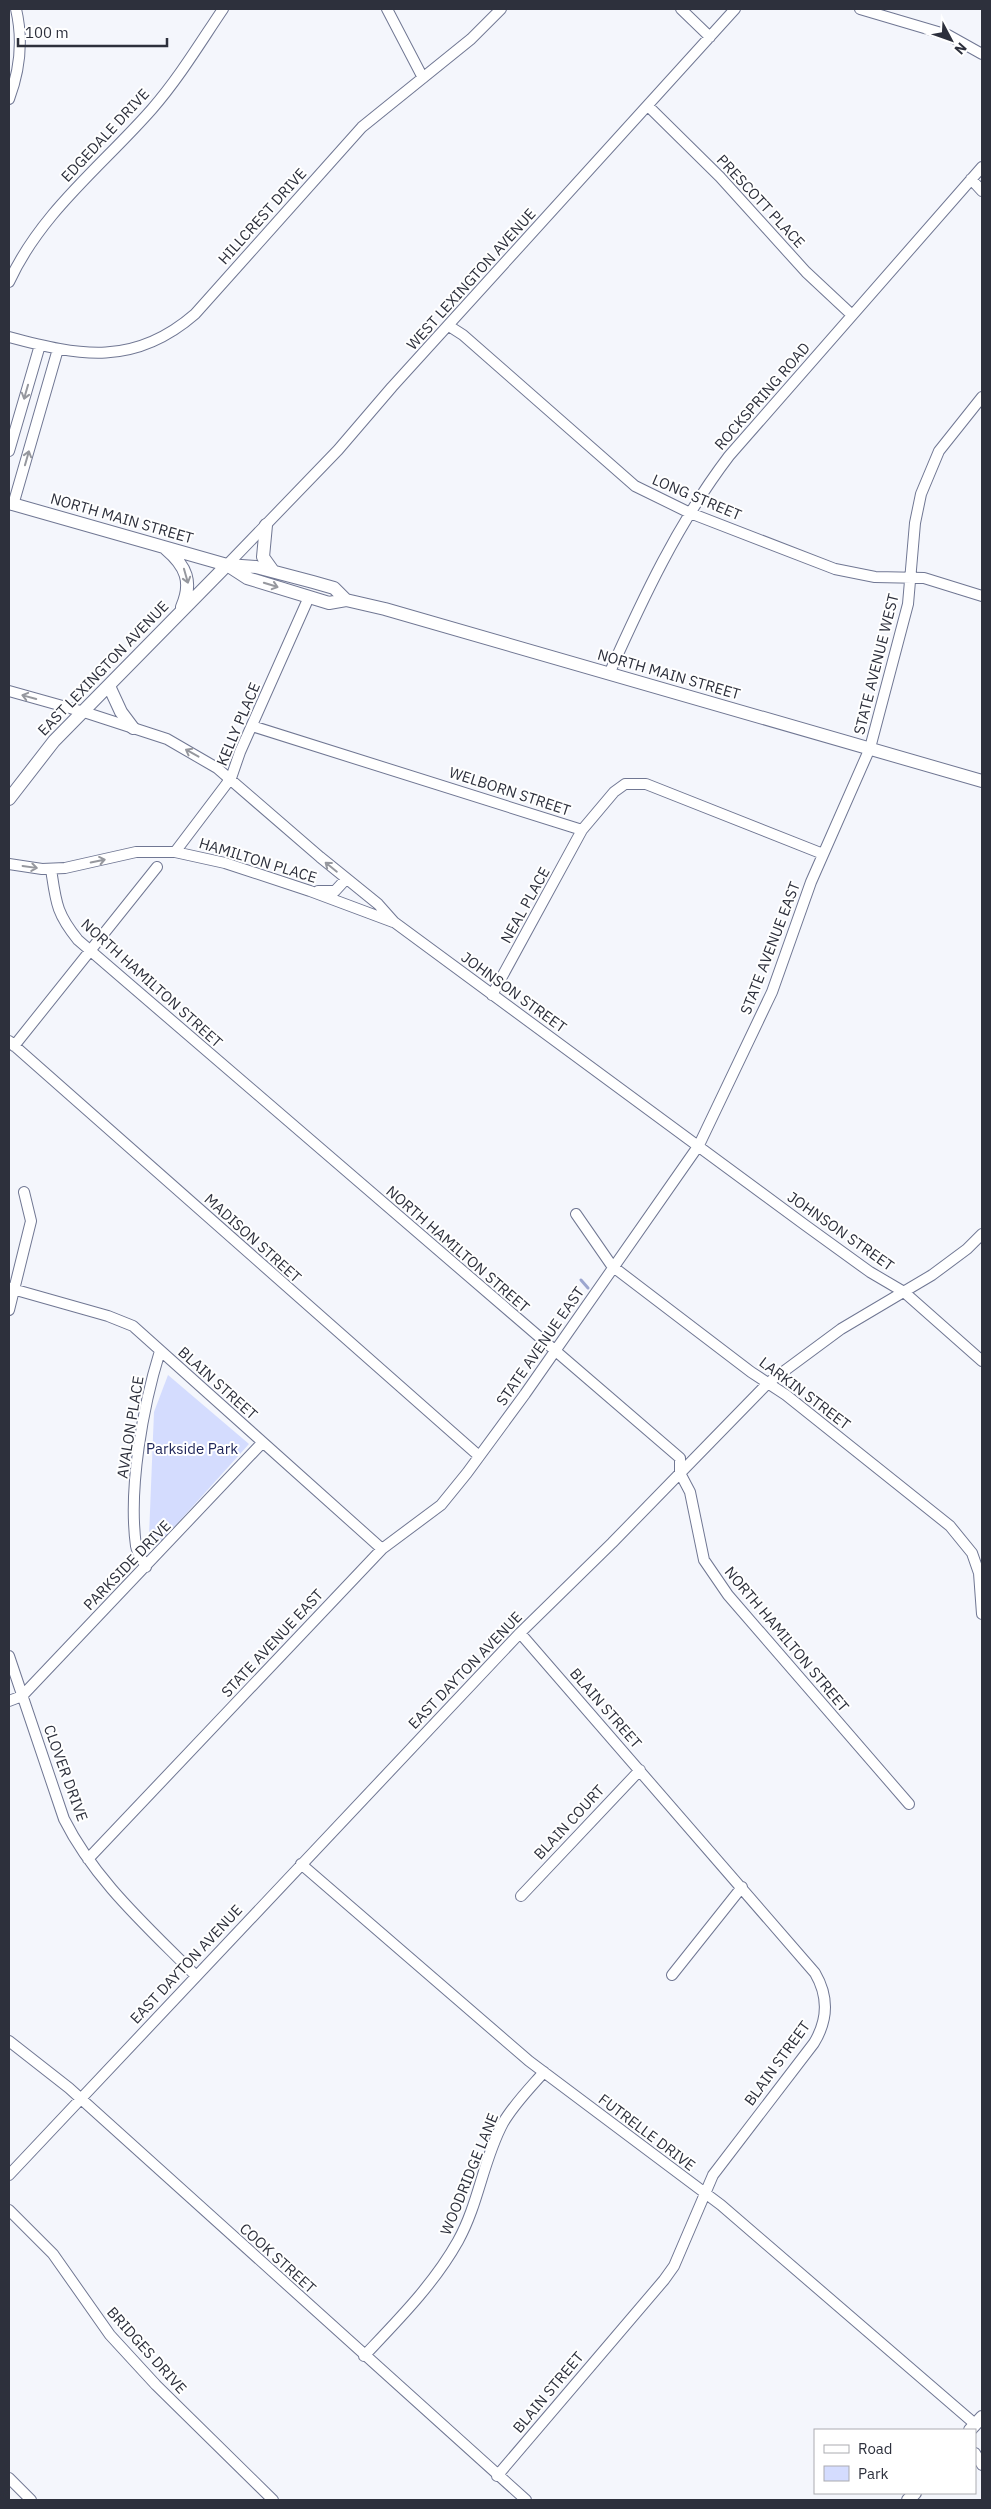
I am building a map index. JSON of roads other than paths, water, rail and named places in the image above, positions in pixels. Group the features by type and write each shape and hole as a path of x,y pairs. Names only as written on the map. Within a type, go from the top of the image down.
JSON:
{"main road":[{"name":"NORTH MAIN STREET","path":"11,504 227,566 248,578 329,603 346,600 385,608 982,781"},
{"path":"266,525 263,557 273,571"},
{"path":"164,547 178,559 188,581 187,595 180,612"},
{"name":"NORTH MAIN STREET","path":"227,566 256,567 334,588 346,600"},
{"name":"EAST LEXINGTON AVENUE","path":"9,799 54,741 227,566"},
{"path":"109,686 121,712 133,728"}],"street":[{"path":"9,99 20,54 20,35 16,9"},
{"name":"EDGEDALE DRIVE","path":"9,282 26,250 45,223 75,188 153,108 223,9"},
{"path":"387,9 423,78"},
{"name":"HILLCREST DRIVE","path":"9,337 58,349 99,354 129,351 159,339 179,328 195,314 362,127 471,39 501,9"},
{"path":"681,9 710,37"},
{"name":"WEST LEXINGTON AVENUE","path":"227,566 338,450 735,9"},
{"path":"860,9 948,35 982,54"},
{"name":"PRESCOTT PLACE","path":"648,106 720,177 806,272 852,315"},
{"name":"ROCKSPRING ROAD","path":"609,674 647,590 690,513 729,456 982,167"},
{"path":"971,179 982,191"},
{"name":"LONG STREET","path":"449,326 463,335 635,486 690,513 835,569 911,580 924,578 982,596"},
{"path":"9,451 40,345"},
{"path":"11,504 58,349"},
{"name":"STATE AVENUE WEST","path":"870,748 908,604 915,523 921,494 938,451 982,397"},
{"name":"KELLY PLACE","path":"176,852 231,778 309,597"},
{"name":"JOHNSON STREET","path":"9,692 84,712 166,739 218,768 346,879 378,904 394,922 870,1272 904,1292 982,1361"},
{"name":"WELBORN STREET","path":"252,726 582,830 614,792 625,784 646,784 823,854"},
{"name":"STATE AVENUE EAST","path":"88,1859 382,1548 441,1505 479,1456 699,1145 772,992 823,854 870,748"},
{"name":"NEAL PLACE","path":"492,995 582,830"},
{"name":"HAMILTON PLACE","path":"50,868 66,868 136,852 176,852 225,863 310,890 394,922"},
{"path":"9,864 50,868"},
{"name":"NORTH HAMILTON STREET","path":"50,868 57,909 64,924 78,940 680,1458 680,1473 690,1492 704,1560 728,1595 909,1804"},
{"path":"11,1044 158,868"},
{"path":"310,890 335,891 346,879"},
{"name":"MADISON STREET","path":"11,1044 479,1456"},
{"path":"9,1310 12,1289 31,1220 24,1192"},
{"name":"LARKIN STREET","path":"576,1214 612,1266 768,1383 954,1530 972,1553 979,1573 982,1614"},
{"name":"EAST DAYTON AVENUE","path":"9,2174 520,1633 612,1543 768,1383 841,1329 904,1292 960,1255 982,1234"},
{"name":"BLAIN STREET","path":"12,1289 108,1316 133,1326 382,1548"},
{"name":"AVALON PLACE","path":"146,1567 136,1548 136,1469 153,1374 160,1351"},
{"name":"PARKSIDE DRIVE","path":"9,1701 22,1696 262,1443"},
{"name":"BLAIN STREET","path":"497,2476 664,2280 687,2237 704,2192 741,2137 814,2043 826,2018 823,1986 816,1973 520,1633"},
{"name":"CLOVER DRIVE","path":"9,1656 64,1819 76,1842 112,1892 196,1976"},
{"name":"BLAIN COURT","path":"521,1896 640,1770"},
{"name":"FUTRELLE DRIVE","path":"301,1864 544,2072 704,2192 976,2424"},
{"path":"672,1975 742,1887"},
{"name":"COOK STREET","path":"9,2041 68,2088 497,2476 526,2500"},
{"name":"WOODRIDGE LANE","path":"364,2356 409,2308 447,2260 467,2221 482,2185 492,2147 504,2123 544,2072"},
{"name":"BRIDGES DRIVE","path":"9,2210 53,2254 110,2335 156,2385 273,2500"},
{"path":"9,2478 31,2500"}],"waterway":[{"path":"581,1280 588,1288"}],"park label":[{"name":"Parkside Park","path":"192,1448"}]}
